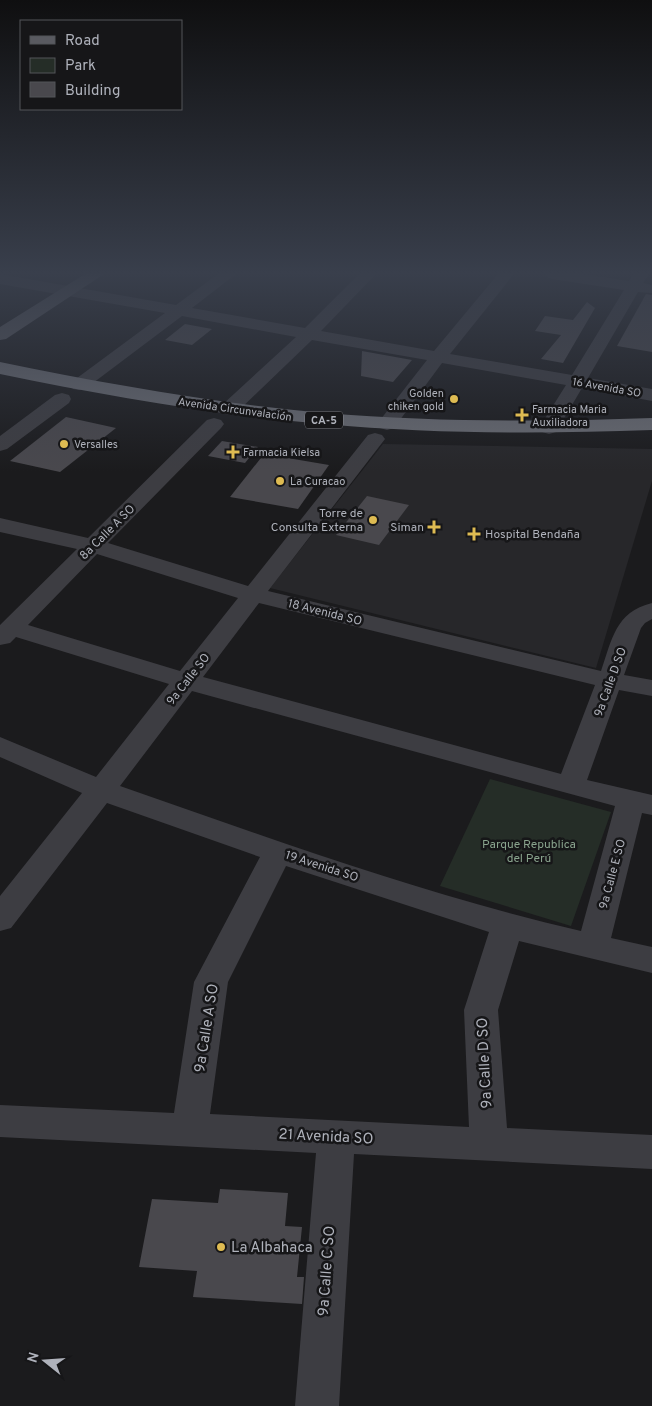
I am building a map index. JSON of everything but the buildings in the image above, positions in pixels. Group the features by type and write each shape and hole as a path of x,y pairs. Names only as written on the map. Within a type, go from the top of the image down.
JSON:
{"highway":[{"name":"Avenida Circunvalación","path":"0,368 221,416 279,432 381,432 465,443 652,442"},
{"name":"Avenida Circunvalación","path":"0,385 62,399 126,410 221,416"},
{"path":"381,432 379,434 391,430 418,430 437,427 549,428 652,424"}],"street":[{"path":"79,386 141,340"},
{"name":"8a Calle A SO","path":"6,634 221,416 302,340"},
{"name":"16 Avenida SO","path":"373,340 579,376 652,383"},
{"name":"9a Calle SO","path":"0,919 452,340"},
{"path":"549,428 579,376 604,340"},
{"name":"16 Avenida SO","path":"579,376 652,395"},
{"path":"0,445 62,399"},
{"name":"18 Avenida SO","path":"0,525 94,546 254,594 610,681 652,688"},
{"name":"9a Calle D SO","path":"571,786 630,628 636,618 649,611"},
{"path":"6,634 186,680 571,786 642,803"},
{"name":"19 Avenida SO","path":"0,746 101,790 278,852 507,926 652,960"},
{"name":"9a Calle E SO","path":"594,947 642,803"},
{"name":"9a Calle A SO","path":"190,1129 211,982 278,852"},
{"name":"9a Calle D SO","path":"489,1144 481,1010 507,926"},
{"name":"21 Avenida SO","path":"0,1121 652,1152"},
{"name":"9a Calle C SO","path":"317,1406 336,1136"}],"shaded area":[{"name":"Hospital Bendaña","path":"383,444 652,449 652,481 596,668 270,588"}],"green space":[{"name":"Parque Republica del Perú","path":"490,779 611,812 571,926 440,886"}],"place":[{"name":"Golden chiken gold","path":"454,399"},
{"name":"Farmacia Maria Auxiliadora","path":"522,415"},
{"name":"Versalles","path":"64,444"},
{"name":"Farmacia Kielsa","path":"233,452"},
{"name":"La Curacao","path":"280,481"},
{"name":"Torre de Consulta Externa","path":"373,520"},
{"name":"Siman","path":"434,527"},
{"name":"Hospital Bendaña","path":"474,534"},
{"name":"La Albahaca","path":"221,1247"}]}
